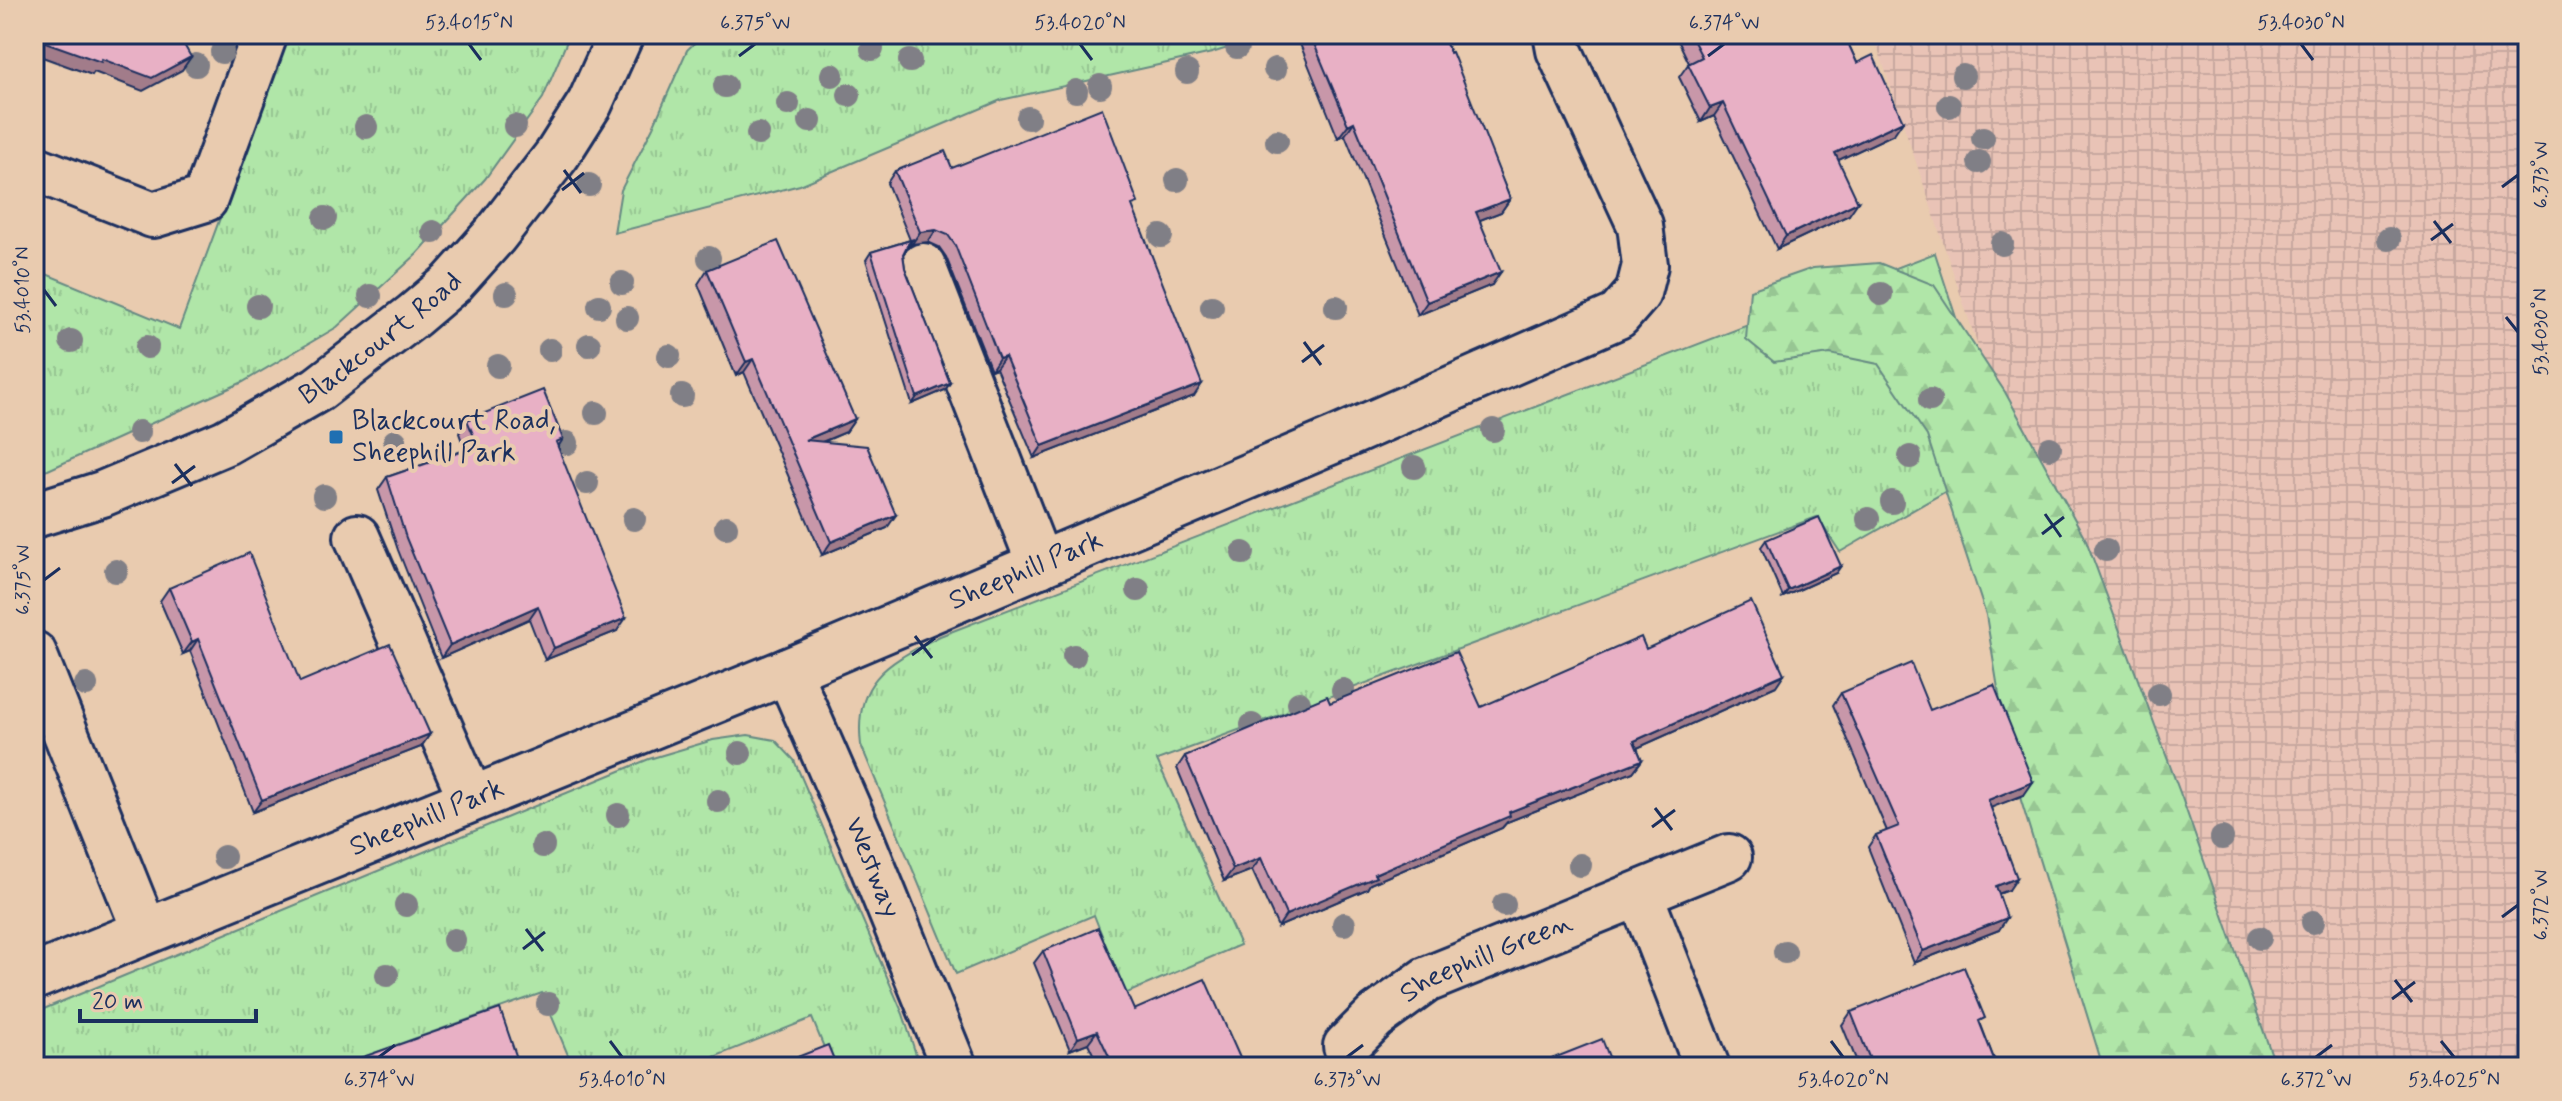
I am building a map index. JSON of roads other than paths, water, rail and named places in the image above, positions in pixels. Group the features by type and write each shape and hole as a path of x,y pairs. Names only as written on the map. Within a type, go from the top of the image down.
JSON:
{"street":[{"path":"34,168 153,215 205,199 265,34"},
{"name":"Blackcourt Road","path":"34,515 102,494 226,442 318,389 413,316 452,283 495,235 557,155 590,103 621,34"},
{"name":"Sheephill Park","path":"34,977 788,671 1337,439 1618,316 1638,293 1645,265 1640,225 1559,50 1556,34"},
{"path":"923,266 1040,565"},
{"path":"357,537 471,799"},
{"path":"34,654 145,931"},
{"name":"Westway","path":"788,671 855,823 954,1067"},
{"name":"Sheephill Green","path":"1346,1046 1375,1017 1426,980 1729,857"},
{"path":"1640,894 1707,1067"}],"place":[{"name":"Blackcourt Road, Sheephill Park","path":"336,437"}]}
